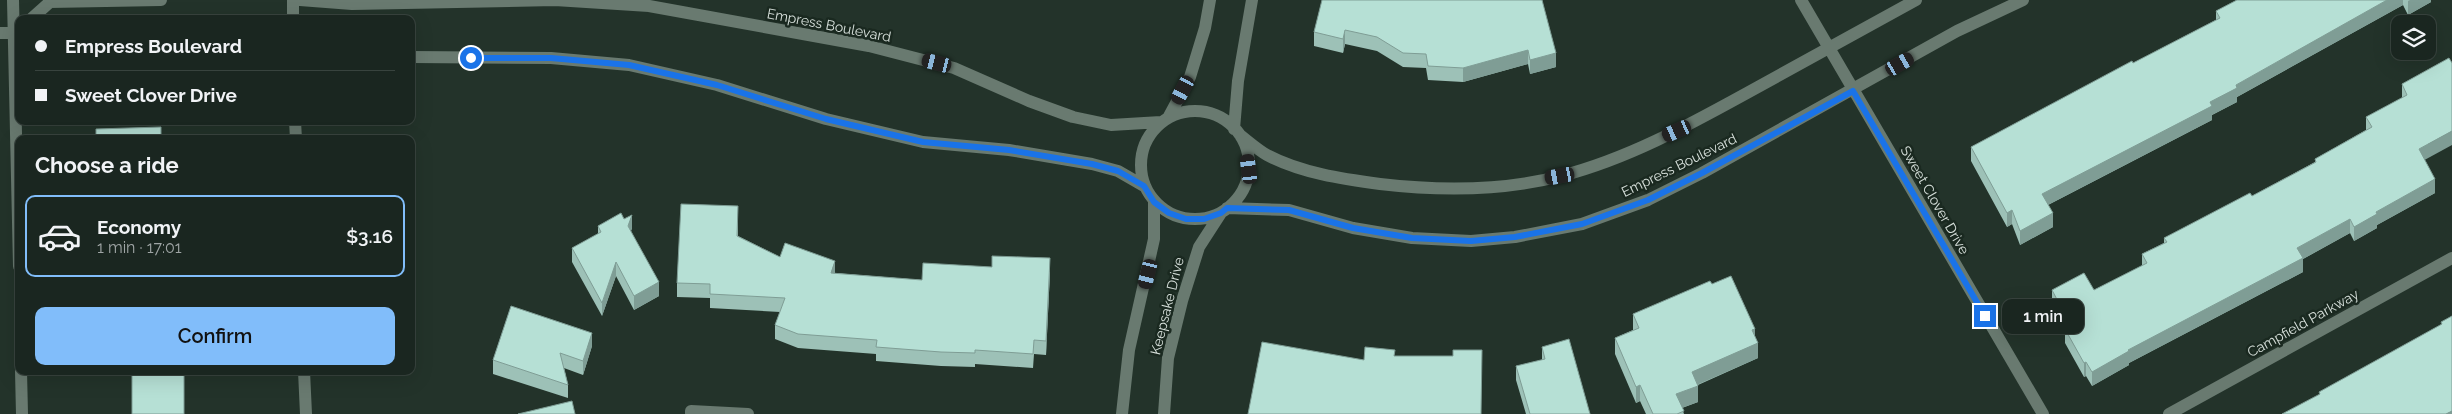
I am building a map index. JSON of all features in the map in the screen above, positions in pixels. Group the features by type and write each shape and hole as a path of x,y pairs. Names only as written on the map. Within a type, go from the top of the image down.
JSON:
{"street":[{"path":"13,0 15,16"},
{"path":"35,15 50,2 161,0"},
{"path":"293,0 293,15"},
{"name":"Empress Boulevard","path":"300,0 352,4 555,0 649,6 869,46 954,68 1029,101 1073,117 1111,125 1165,120"},
{"path":"1165,120 1190,77 1205,28 1210,0"},
{"path":"1252,0 1238,81 1237,132 1247,151 1249,169 1245,186 1236,202 1224,211 1204,219 1186,219 1169,213 1154,202 1144,186 1140,169 1142,151 1150,135 1165,120 1177,113 1195,110 1212,113 1228,122 1237,132 1265,154 1281,162 1343,179 1453,189 1503,186 1560,176 1622,156 1677,131 1916,0"},
{"name":"Sweet Clover Drive","path":"1801,0 2043,414"},
{"name":"Empress Boulevard","path":"1224,211 1289,210 1353,228 1412,238 1471,241 1515,237 1582,224 1648,200 1702,173 1853,91 1957,31 2023,0"},
{"path":"0,33 15,33"},
{"path":"415,57 551,58 629,65 717,85 826,119 923,142 1009,150 1092,164 1118,171 1144,186"},
{"name":"Keepsake Drive","path":"1122,414 1129,350 1154,239 1154,202"},
{"name":"Keepsake Drive","path":"1164,414 1168,358 1182,301 1199,247 1224,211"},
{"name":"Campfield Parkway","path":"2169,414 2452,258"},
{"path":"21,375 22,414"},
{"path":"304,375 306,414"},
{"path":"691,414 691,411 748,414"}],"building":[{"path":"1322,0 1542,0 1556,53 1530,60 1528,50 1463,68 1428,66 1426,54 1403,53 1377,37 1345,30 1343,39 1314,32"},
{"path":"2237,0 2387,0 2236,85 2237,88 2210,102 2212,106 2042,194 2053,213 2020,231 2012,210 2007,213 1971,147 2132,61 2133,63 2220,18 2216,11"},
{"path":"2449,58 2452,63 2452,131 2419,149 2435,179 2376,212 2377,214 2354,227 2350,219 2297,248 2303,258 2128,350 2092,372 2086,362 2084,363 2065,329 2071,326 2052,290 2084,273 2094,290 2147,263 2142,254 2167,242 2164,238 2250,193 2252,196 2316,162 2315,159 2372,127 2366,117 2407,95 2402,84"},
{"path":"161,127 161,135 96,135 96,129"},
{"path":"681,204 738,206 737,236 780,257 785,243 835,261 831,273 922,280 923,263 992,267 992,256 1050,258 1046,341 1034,340 1033,354 975,350 975,353 876,347 877,340 798,334 775,325 785,298 710,294 710,284 677,283"},
{"path":"621,213 624,219 632,215 628,226 659,282 634,296 616,262 602,303 572,248 601,232 598,226"},
{"path":"1731,276 1755,329 1752,330 1758,343 1692,372 1698,386 1676,394 1684,411 1677,414 1653,414 1640,385 1636,387 1615,338 1639,328 1633,314 1710,281 1712,284"},
{"path":"511,306 592,333 583,361 560,353 568,385 493,360"},
{"path":"2452,316 2452,411 2446,414 2282,414 2442,324 2441,322"},
{"path":"1569,339 1590,414 1530,414 1516,366 1545,359 1542,347"},
{"path":"1262,342 1364,360 1365,347 1395,350 1394,356 1453,356 1453,350 1482,350 1481,414 1248,414"},
{"path":"132,375 184,375 184,414 132,414"},
{"path":"572,401 575,414 518,414"}],"route":[{"path":"471,58 551,58 629,65 717,85 826,119 923,142 1009,150 1092,164 1118,171 1144,186 1154,202 1169,213 1186,219 1204,219 1221,213 1227,208 1289,210 1353,228 1412,238 1471,241 1515,237 1582,224 1648,200 1702,173 1853,91 1985,316"}]}
